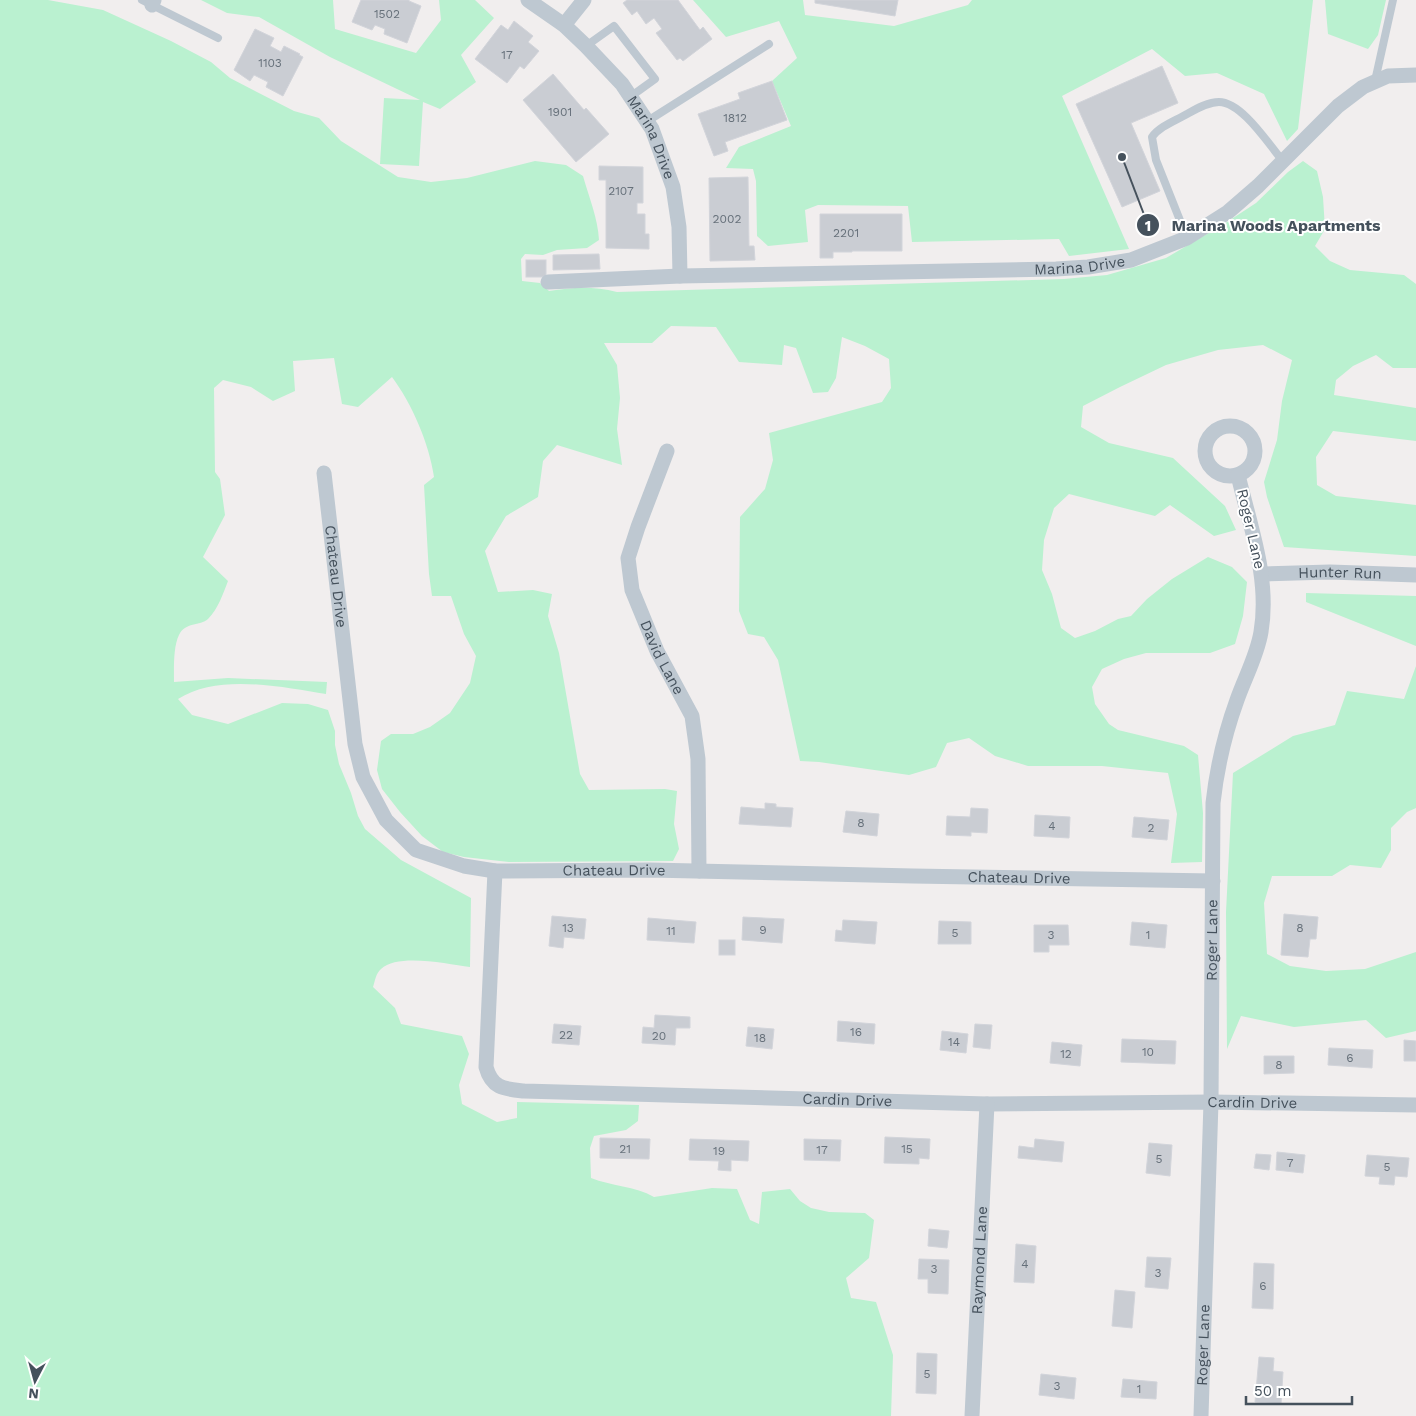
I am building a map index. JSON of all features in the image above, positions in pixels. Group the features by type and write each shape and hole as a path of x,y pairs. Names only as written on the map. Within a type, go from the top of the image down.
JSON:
{"street":[{"name":"Marina Drive","path":"528,0 564,25 586,46 622,84 652,129 673,187 679,227 680,276"},
{"path":"564,25 584,0"},
{"name":"Marina Drive","path":"548,282 680,276 1088,267 1131,260 1187,238 1228,212 1258,186 1338,106 1363,87 1388,76 1416,75"},
{"name":"David Lane","path":"667,451 628,558 632,590 657,651 692,716 698,759 699,870"},
{"name":"Chateau Drive","path":"324,473 354,744 363,777 386,820 416,850 464,866 495,871 699,870 913,876 1213,880"},
{"name":"Roger Lane","path":"1201,1416 1211,1102 1213,803 1216,778 1230,721 1252,664 1261,632 1263,606 1262,574 1238,475"},
{"name":"Hunter Run","path":"1262,574 1330,572 1416,575"},
{"name":"Cardin Drive","path":"495,871 486,1067 496,1084 504,1089 670,1096 987,1104 1211,1102 1416,1105"},
{"name":"Raymond Lane","path":"972,1416 987,1104"}],"lane":[{"path":"1374,82 1393,0"},
{"path":"149,2 218,38"},
{"path":"586,46 614,26 655,78 630,97"},
{"path":"646,122 769,44"},
{"path":"1187,238 1156,160 1152,137 1157,130 1197,109 1220,102 1242,112 1283,161"}],"green space":[{"path":"0,0 48,0 103,10 171,41 211,62 230,78 294,111 319,118 341,141 398,177 431,182 467,178 535,161 566,165 583,176 595,216 599,240 587,248 557,250 543,255 525,254 521,259 522,281 540,283 549,291 583,288 617,292 1064,279 1107,275 1166,258 1256,203 1288,172 1303,161 1317,171 1323,197 1325,229 1315,246 1330,261 1350,270 1404,275 1416,284 1416,368 1393,368 1376,355 1353,366 1336,380 1334,395 1416,408 1416,441 1333,431 1316,457 1317,485 1336,496 1416,505 1416,556 1284,547 1267,497 1264,482 1277,440 1282,401 1292,360 1263,345 1218,350 1166,365 1083,406 1081,427 1109,443 1173,458 1225,506 1236,530 1214,536 1170,505 1155,516 1069,494 1054,508 1044,540 1042,570 1052,594 1061,628 1075,638 1095,631 1118,619 1131,616 1147,599 1172,579 1208,557 1232,567 1247,582 1243,616 1235,644 1210,653 1146,653 1124,659 1102,669 1092,687 1095,704 1109,724 1118,730 1184,746 1198,755 1203,813 1202,862 1171,863 1177,814 1168,773 1102,766 1028,766 995,756 969,738 947,743 936,767 909,775 800,761 778,660 764,637 748,634 739,611 740,517 765,489 773,460 769,433 882,402 891,388 889,359 865,346 842,337 836,378 828,392 813,393 796,348 784,345 782,365 739,362 716,327 671,326 652,343 604,343 617,365 620,398 617,429 622,465 557,445 543,461 538,497 506,516 485,551 498,592 533,590 552,594 548,616 559,653 580,774 589,790 665,789 677,791 674,824 679,849 673,861 509,862 464,857 443,852 422,836 382,789 377,770 381,741 391,734 413,734 430,727 450,713 470,683 476,656 464,634 451,596 432,596 424,485 434,477 432,464 419,424 392,377 358,407 342,404 334,358 293,361 295,391 273,401 251,387 223,380 214,388 215,472 220,479 225,515 203,557 228,581 212,615 205,621 185,628 179,635 175,652 174,682 228,678 327,682 326,694 290,688 231,684 212,686 194,691 178,699 192,715 228,724 282,703 308,704 328,710 335,731 335,745 339,764 358,816 365,829 401,860 471,898 470,967 423,961 389,964 379,971 373,987 395,1008 401,1024 462,1036 469,1054 459,1085 462,1104 497,1122 517,1118 517,1102 639,1105 638,1121 626,1130 594,1136 590,1148 591,1178 647,1193 654,1197 712,1188 737,1189 750,1220 759,1224 762,1192 790,1189 800,1201 811,1208 829,1212 865,1213 874,1220 869,1258 846,1278 851,1298 876,1302 893,1355 891,1416 0,1416"},
{"path":"201,0 333,0 335,29 416,53 441,20 439,0 475,0 494,18 461,55 476,82 440,109 423,102 419,166 380,164 384,98 420,100 330,57 259,17 227,13"},
{"path":"693,0 803,0 805,15 894,26 968,5 972,0 1313,0 1298,129 1287,141 1264,94 1217,73 1185,76 1152,49 1062,96 1129,249 1069,256 1059,239 912,242 908,206 818,205 805,210 808,242 768,246 757,236 756,181 753,169 726,168 739,147 791,126 772,81 797,58 779,21 726,37"},
{"path":"1325,0 1386,0 1378,35 1368,49 1328,34"},
{"path":"1306,593 1416,596 1416,646 1306,602"},
{"path":"1416,666 1416,808 1407,812 1391,828 1391,850 1381,868 1350,865 1332,876 1272,876 1264,903 1267,954 1290,966 1326,971 1365,969 1416,952 1416,1031 1386,1038 1366,1020 1294,1027 1241,1016 1227,1049 1226,912 1233,773 1293,736 1335,725 1347,691 1404,699"}],"building":[{"path":"361,0 409,0 421,6 407,43 384,34 385,29 375,25 372,30 352,22"},
{"path":"627,0 678,0 700,30 703,27 712,39 683,61 680,58 677,60 656,33 662,29 654,18 646,24 637,11 632,15 623,3"},
{"path":"815,0 898,0 895,16 815,3"},
{"path":"514,21 533,36 528,42 539,51 524,69 520,66 507,83 475,59 501,25 508,30"},
{"path":"255,29 274,38 270,46 281,52 284,46 303,57 283,96 266,87 268,82 254,75 250,81 234,70"},
{"path":"1162,66 1178,103 1131,123 1160,191 1122,207 1076,104"},
{"path":"553,74 584,110 586,108 609,134 576,162 523,100"},
{"path":"772,81 787,120 725,142 728,151 714,156 698,114 740,99 738,93"},
{"path":"599,166 643,167 643,203 637,203 637,214 645,214 645,234 649,234 649,249 606,248 606,180 599,180"},
{"path":"748,177 749,246 754,246 755,260 710,261 709,178"},
{"path":"820,214 902,214 902,251 833,252 833,258 820,258"},
{"path":"599,254 600,269 553,270 553,255"},
{"path":"526,260 546,260 546,277 526,277"},
{"path":"765,803 776,804 776,807 793,808 791,827 739,824 741,807 765,809"},
{"path":"971,808 988,809 987,833 971,832 971,836 946,835 947,816 970,817"},
{"path":"846,811 879,814 877,836 843,832"},
{"path":"1035,815 1070,817 1069,838 1034,836"},
{"path":"1134,817 1169,820 1167,840 1132,837"},
{"path":"1284,914 1318,917 1316,939 1310,939 1308,957 1281,955"},
{"path":"552,916 586,919 584,939 564,937 563,948 549,946"},
{"path":"743,917 784,919 782,943 742,940"},
{"path":"648,918 696,922 694,943 647,940"},
{"path":"843,920 877,922 875,944 835,941 836,930 842,931"},
{"path":"939,921 971,922 971,944 938,944"},
{"path":"1132,922 1167,925 1165,948 1130,945"},
{"path":"1034,925 1068,925 1069,945 1049,945 1049,952 1034,952"},
{"path":"719,940 735,940 735,955 719,955"},
{"path":"655,1015 690,1017 690,1028 676,1028 675,1045 642,1043 643,1027 654,1028"},
{"path":"838,1021 875,1024 874,1044 837,1041"},
{"path":"554,1024 581,1026 579,1045 552,1043"},
{"path":"975,1024 992,1025 990,1049 973,1047"},
{"path":"748,1027 774,1029 772,1049 746,1046"},
{"path":"942,1031 968,1034 966,1053 940,1050"},
{"path":"1122,1039 1176,1041 1175,1064 1121,1062"},
{"path":"1404,1040 1416,1041 1416,1061 1404,1061"},
{"path":"1052,1042 1082,1045 1080,1066 1050,1063"},
{"path":"1329,1048 1373,1050 1372,1068 1328,1065"},
{"path":"1264,1056 1294,1056 1294,1073 1264,1074"},
{"path":"885,1137 930,1139 929,1159 919,1158 919,1164 884,1163"},
{"path":"600,1138 650,1139 649,1159 600,1158"},
{"path":"690,1139 749,1141 748,1161 731,1160 731,1171 718,1170 719,1161 689,1160"},
{"path":"804,1139 841,1140 840,1161 804,1160"},
{"path":"1035,1139 1064,1142 1062,1162 1018,1158 1019,1146 1034,1148"},
{"path":"1149,1143 1172,1145 1170,1176 1146,1173"},
{"path":"1277,1152 1305,1155 1303,1173 1276,1170"},
{"path":"1256,1154 1271,1155 1269,1170 1254,1168"},
{"path":"1367,1155 1409,1158 1407,1177 1395,1176 1394,1185 1379,1184 1380,1177 1365,1176"},
{"path":"929,1229 949,1231 947,1248 928,1246"},
{"path":"1016,1244 1036,1246 1034,1283 1014,1282"},
{"path":"1147,1257 1171,1258 1168,1289 1145,1287"},
{"path":"919,1259 949,1260 948,1294 928,1293 928,1279 918,1279"},
{"path":"1254,1263 1274,1264 1273,1309 1252,1308"},
{"path":"1115,1290 1135,1292 1132,1328 1112,1326"},
{"path":"917,1353 937,1354 936,1394 916,1393"},
{"path":"1259,1357 1274,1358 1273,1371 1283,1372 1281,1404 1255,1402"},
{"path":"1041,1374 1076,1378 1074,1399 1039,1395"},
{"path":"1123,1379 1157,1382 1156,1399 1121,1397"}],"place":[{"name":"Marina Woods Apartments","path":"1122,157"}]}
